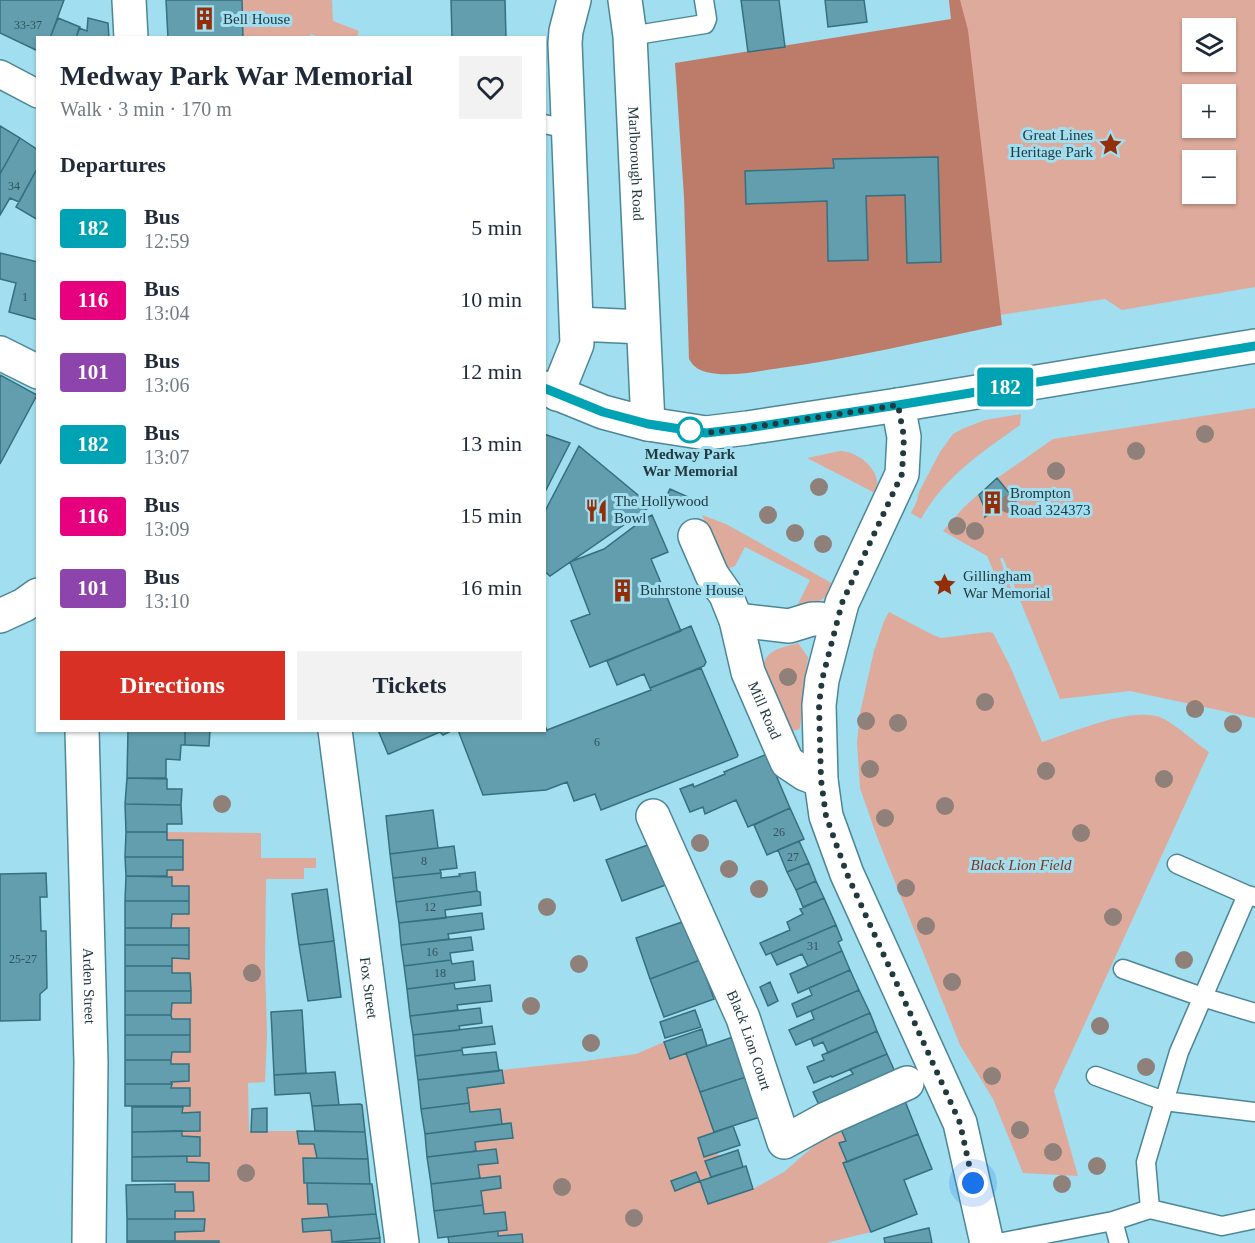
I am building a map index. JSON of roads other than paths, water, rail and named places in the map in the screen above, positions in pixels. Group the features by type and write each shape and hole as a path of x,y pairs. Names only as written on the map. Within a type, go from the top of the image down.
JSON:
{"street":[{"path":"129,0 131,36"},
{"path":"574,0 566,31 556,127 578,344 551,391 603,412 648,424 706,433 898,405 1255,346"},
{"name":"Marlborough Road","path":"625,0 630,36 648,424"},
{"path":"0,74 36,93"},
{"path":"577,324 643,327"},
{"path":"0,353 36,371"},
{"path":"898,405 904,437 902,474 842,603 822,680 819,705 821,780 826,816 847,874 960,1123 987,1243"},
{"name":"Mill Road","path":"695,536 712,575 726,595 736,620 748,672 787,762 805,774 821,780"},
{"path":"736,620 789,626 820,619 835,624"},
{"name":"Arden Street","path":"82,732 91,1062 89,1243"},
{"name":"Fox Street","path":"335,732 402,1243"},
{"name":"Black Lion Court","path":"653,816 743,1018 784,1142 826,1119 907,1083"}],"lane":[{"path":"630,36 705,24 707,19 704,0"},
{"path":"1150,1209 1146,1162 1179,1052 1202,997 1251,896 1177,864"},
{"path":"1123,969 1202,997 1255,1012"},
{"path":"1096,1076 1164,1101 1255,1112"},
{"path":"998,1243 1113,1221 1150,1209 1222,1226 1255,1219"},
{"path":"1113,1221 1119,1243"}],"place":[{"name":"Bell House","path":"205,19"},
{"name":"Great Lines Heritage Park","path":"1111,144"},
{"name":"Medway Park War Memorial","path":"690,430"},
{"name":"Brompton Road 324373","path":"992,502"},
{"name":"The Hollywood Bowl","path":"596,510"},
{"name":"Gillingham War Memorial","path":"945,585"},
{"name":"Buhrstone House","path":"622,590"}],"park label":[{"name":"Black Lion Field","path":"1021,865"}]}
